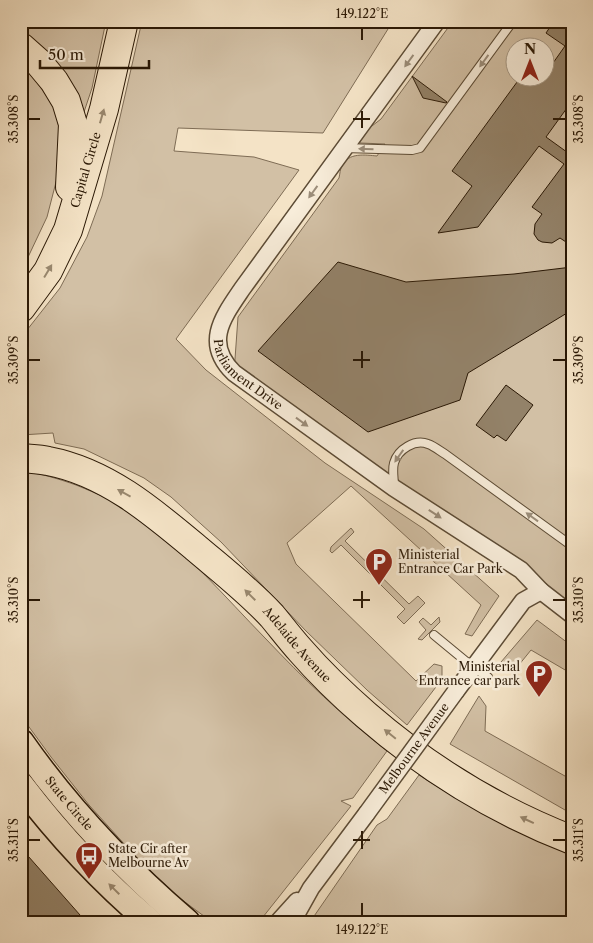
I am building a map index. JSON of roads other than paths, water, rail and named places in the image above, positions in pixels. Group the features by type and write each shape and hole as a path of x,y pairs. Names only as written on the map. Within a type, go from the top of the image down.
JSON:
{"highway":[{"name":"Capital Circle","path":"21,308 48,271 68,230 104,109 124,21"},
{"path":"21,47 39,63 54,81 66,101 73,124 68,230"},
{"name":"Adelaide Avenue","path":"21,458 48,461 91,475 130,496 238,582 272,616 301,651 333,684 401,744 477,794 517,816 572,840"}],"main road":[{"name":"State Circle","path":"21,742 70,806 113,853 187,922"},
{"name":"State Circle","path":"21,784 62,835 96,872 150,922"}],"street":[{"name":"Parliament Drive","path":"438,21 242,289 219,327 218,344 223,358 234,372 394,488 521,570 541,591 572,615"},
{"name":"Melbourne Avenue","path":"292,922 311,888 456,691 481,672 523,601 541,591"},
{"name":"Melbourne Avenue","path":"278,922 311,888"}],"lane":[{"path":"344,148 412,150 420,148 513,21"},
{"path":"394,488 394,464 400,452 419,442 428,444 445,454 572,546"},
{"path":"434,636 481,672"}],"place":[{"name":"Ministerial Entrance Car Park","path":"379,586"},
{"name":"Ministerial Entrance car park","path":"539,698"},
{"name":"State Cir after Melbourne Av","path":"89,880"}]}
